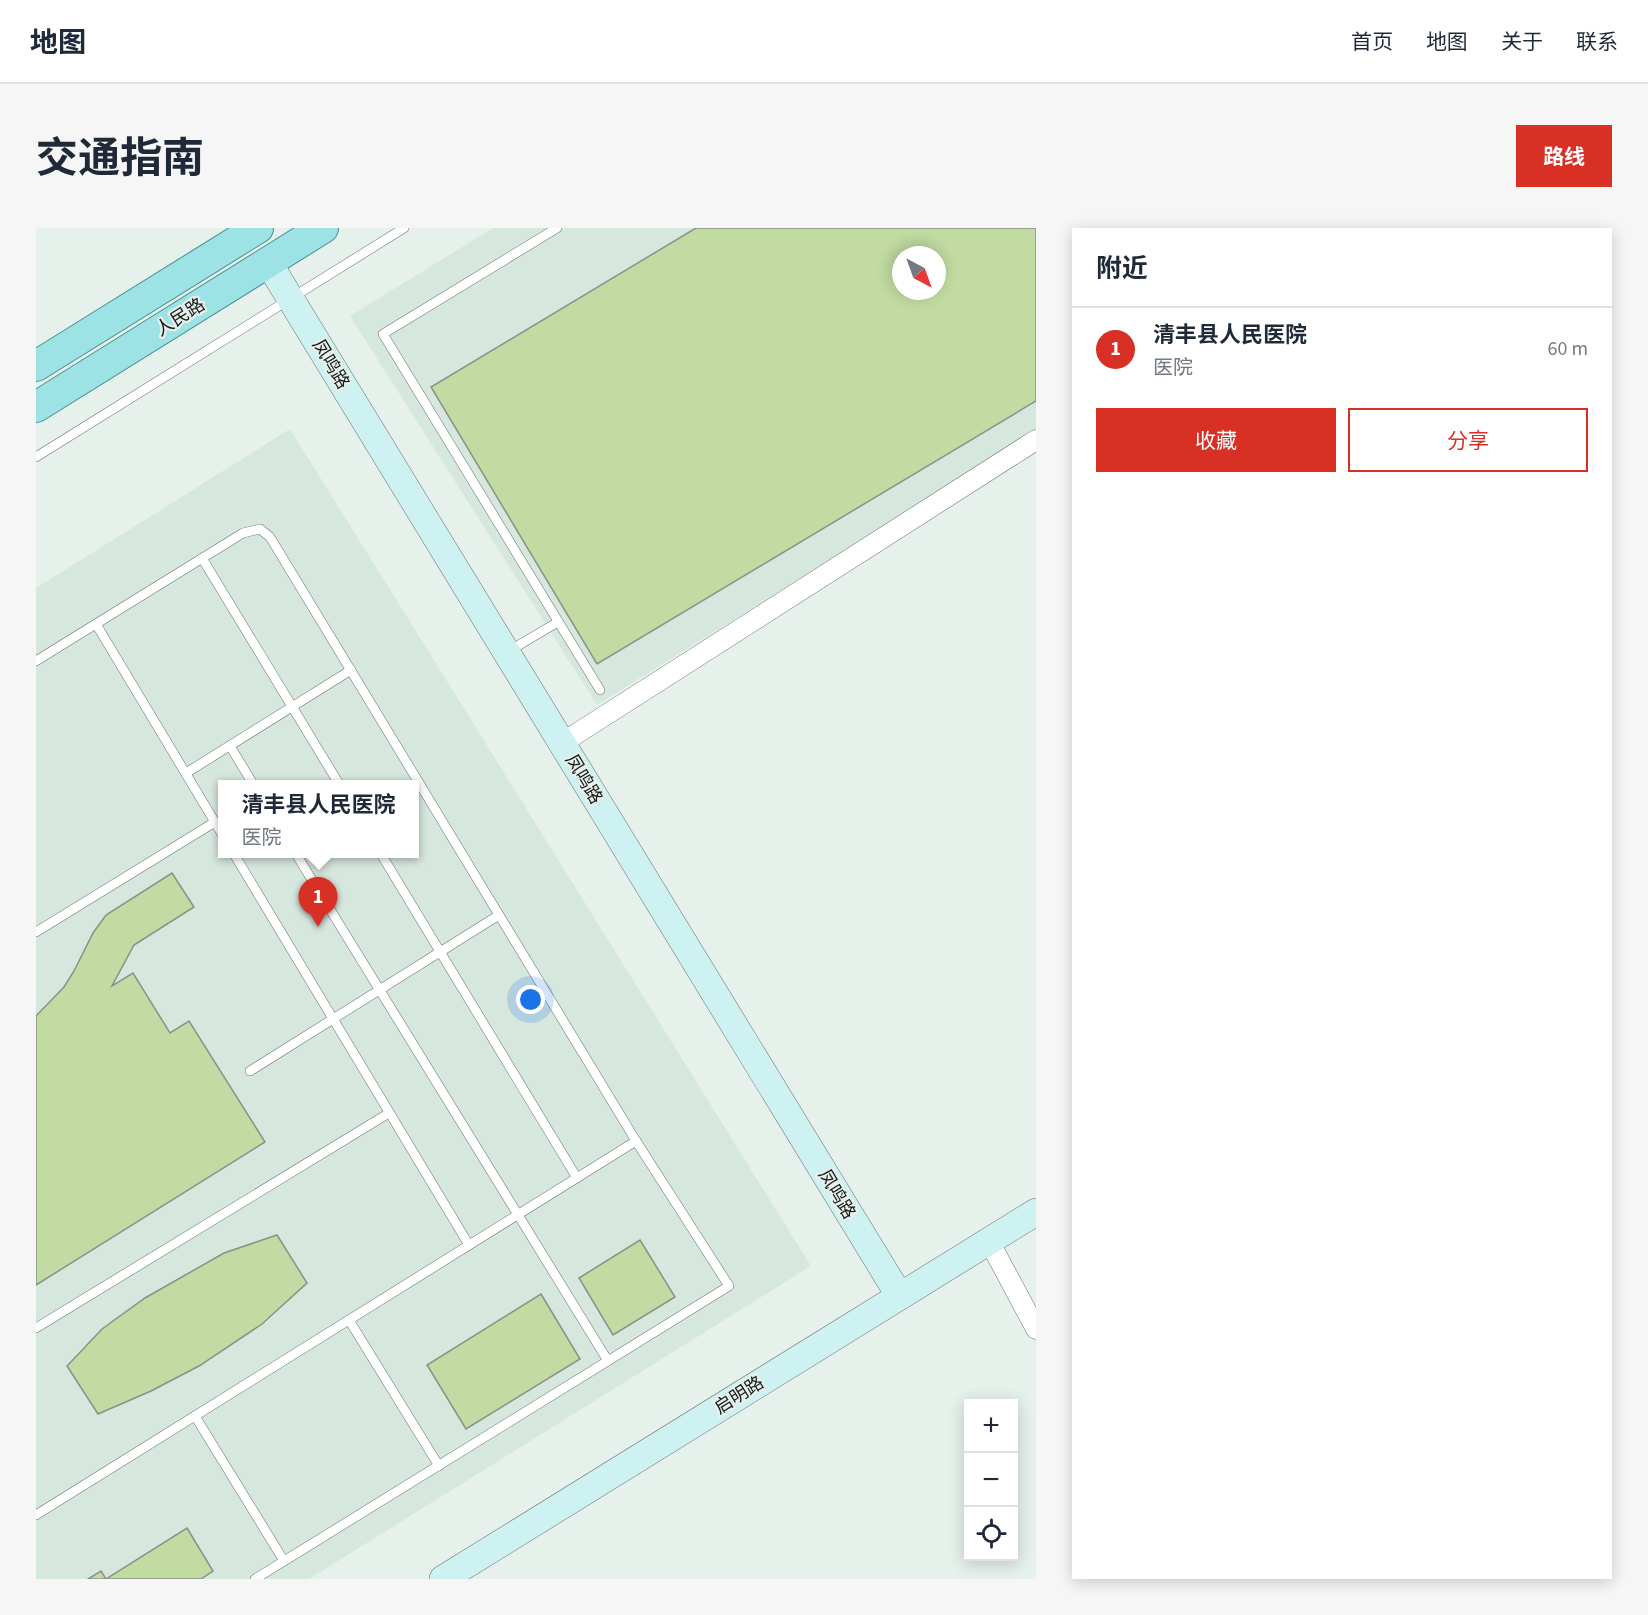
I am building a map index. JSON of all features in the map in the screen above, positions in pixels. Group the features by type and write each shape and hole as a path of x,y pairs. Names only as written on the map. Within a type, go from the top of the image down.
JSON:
{"main road":[{"name":"人民路","path":"36,406 323,228"},
{"name":"人民路","path":"36,366 245,231"}],"street":[{"name":"凤鸣路","path":"268,262 899,1295"},
{"path":"562,743 1036,440"},
{"name":"启明路","path":"443,1579 1036,1212"},
{"path":"989,1241 1036,1329"}],"lane":[{"path":"36,457 404,228"},
{"path":"557,228 383,334 600,690"},
{"path":"36,661 243,533 260,529 270,537 417,780"},
{"path":"202,558 337,780"},
{"path":"507,652 558,621"},
{"path":"96,624 218,827"},
{"path":"186,773 351,670"},
{"path":"230,746 251,780"},
{"path":"255,1579 729,1286 636,1141 419,783"},
{"path":"36,932 215,822"},
{"path":"236,858 469,1245"},
{"path":"298,858 608,1361"},
{"path":"383,858 577,1178"},
{"path":"250,1071 499,915"},
{"path":"36,1328 389,1113"},
{"path":"36,1515 636,1141"},
{"path":"349,1320 439,1466"},
{"path":"195,1416 284,1561"}],"shaded area":[{"path":"493,228 1036,228 1036,431 597,705 350,316"},
{"path":"290,429 811,1266 309,1579 36,1579 36,588"}],"building":[{"path":"696,228 1036,228 1036,401 597,664 431,387"},
{"path":"172,873 194,907 134,945 112,986 133,973 170,1033 189,1021 265,1142 36,1285 36,1016 64,987 93,933 106,915"},
{"path":"277,1235 307,1283 262,1324 199,1366 151,1391 98,1414 67,1366 102,1329 145,1298 224,1253"},
{"path":"640,1240 675,1297 613,1335 579,1278"},
{"path":"541,1294 580,1359 466,1429 427,1365"},
{"path":"187,1528 213,1571 201,1579 106,1579"},
{"path":"101,1571 106,1579 88,1579"}],"place":[{"name":"清丰县人民医院","path":"318,927"}]}
